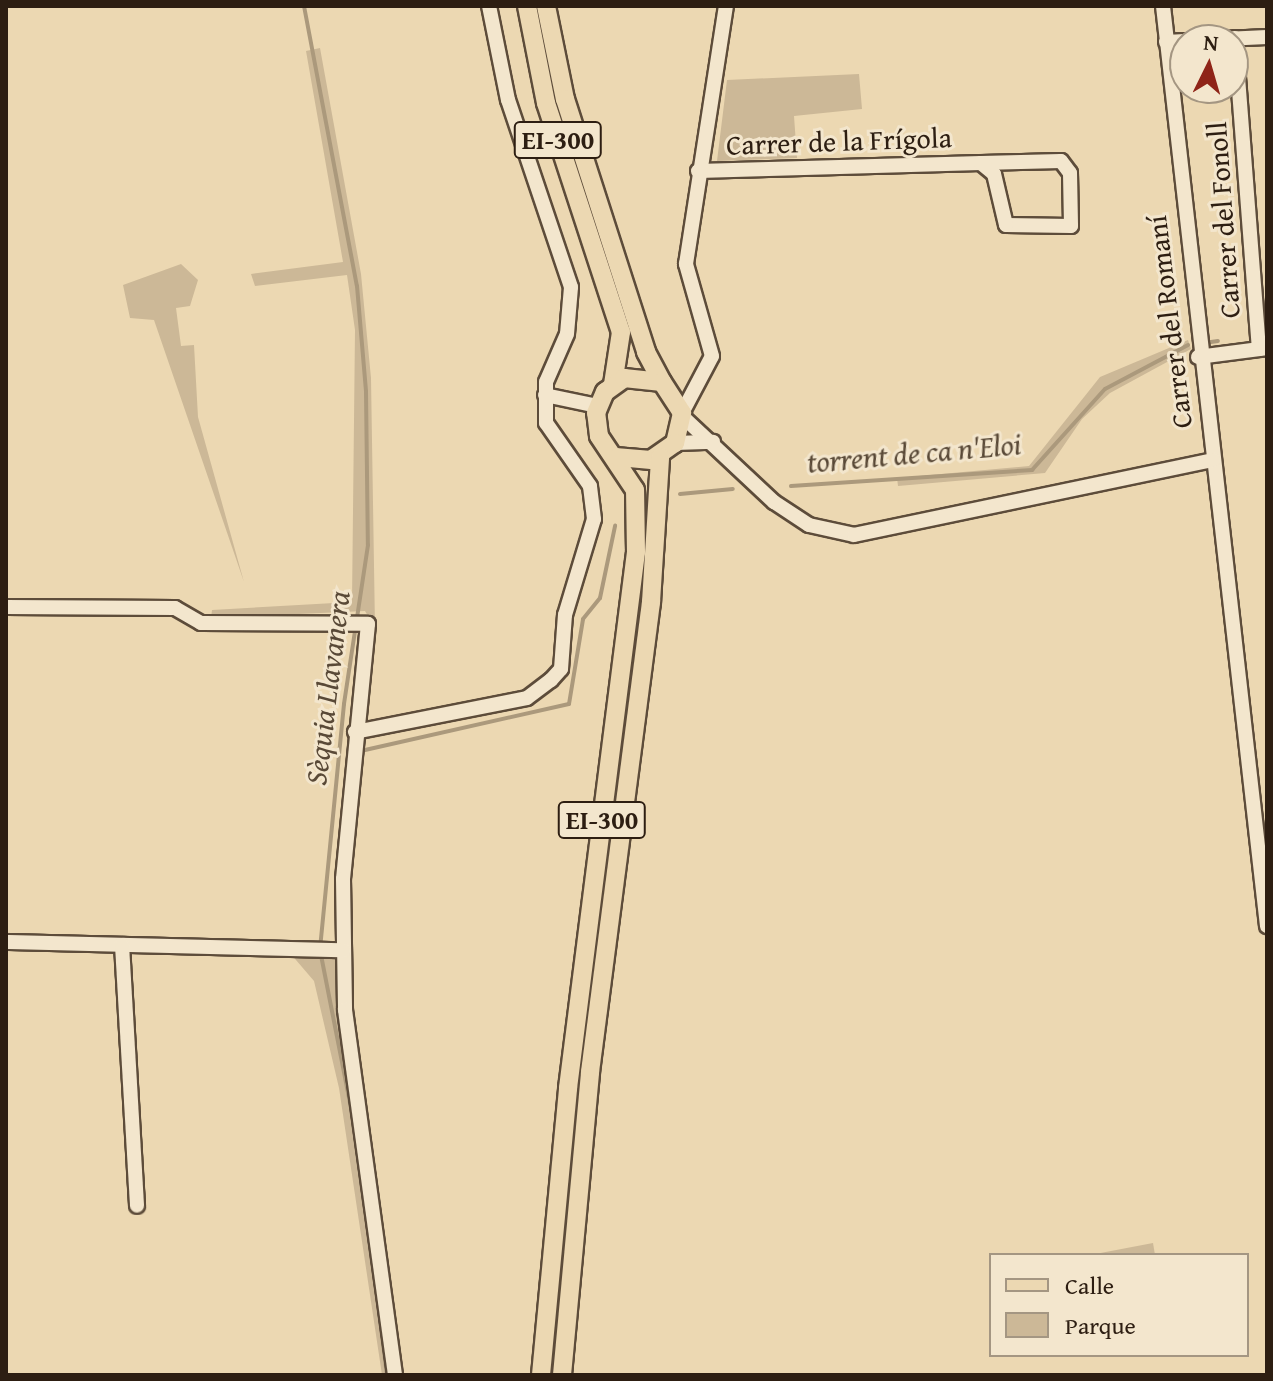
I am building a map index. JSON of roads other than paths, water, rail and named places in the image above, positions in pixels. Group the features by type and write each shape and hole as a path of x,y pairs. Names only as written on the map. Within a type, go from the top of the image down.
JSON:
{"main road":[{"name":"EI-300","path":"527,6 546,103 621,332 613,384 597,406 599,436 618,457 635,490 635,569 568,1088 541,1375"},
{"name":"EI-300","path":"546,6 565,99 646,352 682,414"},
{"path":"613,384 631,376 666,385"},
{"path":"618,457 660,457 675,443 682,414"},
{"name":"EI-300","path":"562,1375 590,1072 651,602 660,457"}],"street":[{"path":"355,732 527,698 561,669 565,615 594,501 577,462 550,434 545,395 549,365 567,334 571,287 508,100 489,6"},
{"path":"726,6 698,171 686,276 713,346 699,383 682,414 791,514 854,535 1213,460"},
{"name":"Carrer del Romaní","path":"1163,6 1198,357 1235,630 1267,926"},
{"name":"Carrer del Fonoll","path":"1241,104 1263,348"},
{"name":"Carrer de la Frígola","path":"698,171 981,163 1061,161 1070,173 1071,226 1006,225 994,174 981,163"},
{"path":"1198,357 1263,348"},
{"path":"666,385 699,383"},
{"path":"545,395 597,406"},
{"path":"675,443 713,442"},
{"path":"6,607 175,608 201,623 358,619 368,624 355,732 344,950 345,1010 395,1375"},
{"path":"6,942 344,950"},
{"path":"122,945 137,1206"}],"waterway":[{"name":"Sèquia Llavanera","path":"304,6 357,286 366,392 368,545 344,704 320,950 351,1108"},
{"name":"torrent de ca n'Eloi","path":"1204,343 1218,341"},
{"name":"torrent de ca n'Eloi","path":"791,486 1032,470 1105,389 1188,345"},
{"name":"torrent de ca n'Eloi","path":"680,494 733,489"},
{"name":"torrent de ca n'Eloi","path":"365,750 569,704 583,619 600,598 615,526"},
{"name":"Sèquia Llavanera","path":"379,1311 387,1375"}]}
